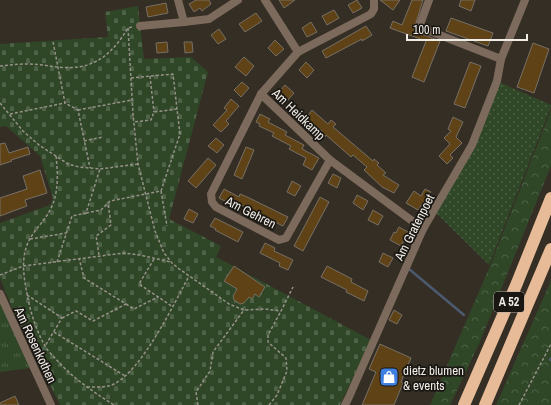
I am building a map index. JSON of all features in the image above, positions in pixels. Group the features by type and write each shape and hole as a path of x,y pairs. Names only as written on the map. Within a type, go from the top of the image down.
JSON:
{"highway":[{"name":"A 52","path":"464,405 514,290 551,198"},
{"name":"A 52","path":"485,405 551,249"}],"street":[{"path":"178,0 184,22"},
{"path":"140,26 209,19 238,0"},
{"path":"265,0 298,52"},
{"name":"Am Heidkamp","path":"374,0 374,9 371,14 298,52 261,94 330,160 423,229"},
{"path":"429,0 419,27 501,59"},
{"name":"Am Gratenpoet","path":"345,405 423,229 472,145 497,81 501,59 525,0"},
{"name":"Am Gehren","path":"261,94 211,194 212,202 216,208 279,240 286,238 330,160"},
{"name":"Am Rosenkothen","path":"0,294 51,405"}],"path":[{"path":"0,66 27,64 58,67 90,64 101,59 119,43 128,28 140,26"},
{"path":"128,28 132,100 138,164 155,231 164,253 172,263 229,304 244,310 265,309 281,311"},
{"path":"53,42 65,103"},
{"path":"131,78 174,74 180,134 161,191 167,226"},
{"path":"134,122 151,120 154,112 150,76"},
{"path":"9,114 65,103 78,110 132,100"},
{"path":"0,103 23,131 68,164 79,167 100,169 138,164"},
{"path":"154,112 177,109"},
{"path":"78,110 90,168"},
{"path":"84,141 103,137"},
{"path":"56,156 58,179 55,200 49,213 35,230 24,255 23,266 27,295 36,326 45,346 64,368 87,387 114,405"},
{"path":"86,213 100,169"},
{"path":"57,262 72,216 102,210 110,201 161,191"},
{"path":"98,256 96,236 111,225 108,203"},
{"path":"30,239 66,233"},
{"path":"0,275 23,266 124,253 155,258 172,263"},
{"path":"79,258 84,278 134,309 159,297"},
{"path":"155,258 139,284 173,306"},
{"path":"87,387 98,387 114,384 134,367 145,353 189,276"},
{"path":"269,405 278,395 287,371 286,358 268,342 268,335 293,287"},
{"path":"27,295 62,318"},
{"path":"45,346 62,318 76,311 93,321 126,304"},
{"path":"198,405 196,392 210,371 213,352 244,310"},
{"path":"54,332 125,376"},
{"path":"519,405 551,344"}],"green space":[{"path":"138,6 144,59 191,57 208,72 169,219 221,246 216,257 371,340 340,405 60,405 12,308 0,278 0,223 50,205 53,198 40,156 6,126 0,127 0,44 108,37 105,12"},
{"path":"497,81 551,105 551,107 489,265 434,211 472,145"},
{"path":"551,110 551,166 479,344 450,405 430,405 490,266"},
{"path":"551,279 551,405 496,405 549,285"},
{"path":"0,302 30,368 0,372"}],"building":[{"path":"196,0 209,0 211,4 202,11 200,8 194,12 189,4"},
{"path":"279,0 295,0 284,8"},
{"path":"357,0 362,8 353,13 348,5"},
{"path":"380,0 400,0 393,10"},
{"path":"412,0 423,0 414,29 417,32 440,41 424,82 412,77 426,41 390,28 393,21 402,25"},
{"path":"461,0 475,0 471,11 459,6"},
{"path":"166,3 168,13 148,17 146,7"},
{"path":"334,10 339,18 327,25 322,16"},
{"path":"256,13 262,21 245,32 239,24"},
{"path":"451,18 493,33 488,46 446,31"},
{"path":"311,22 317,32 307,37 302,28"},
{"path":"366,26 372,35 326,58 322,51"},
{"path":"219,29 226,39 218,44 211,35"},
{"path":"275,40 284,49 276,56 268,48"},
{"path":"167,42 168,52 157,53 156,43"},
{"path":"184,42 192,42 193,52 185,53"},
{"path":"533,43 549,49 534,93 517,87"},
{"path":"244,57 254,66 246,76 235,67"},
{"path":"306,62 314,70 307,78 299,70"},
{"path":"470,62 481,66 465,108 454,104"},
{"path":"242,82 249,88 241,97 234,90"},
{"path":"285,85 294,93 287,101 278,93"},
{"path":"231,99 239,106 226,121 229,124 221,132 213,125 227,110 224,108"},
{"path":"312,110 328,124 331,120 336,124 333,127 373,161 374,159 379,163 377,165 386,173 383,175 399,185 394,193 382,187 364,170 367,167 353,155 351,157 326,135 325,137 320,133 322,131 306,118"},
{"path":"260,114 270,119 268,122 287,132 285,135 304,145 302,149 319,158 312,170 303,165 306,158 289,149 291,146 272,136 274,133 259,126 260,124 256,122"},
{"path":"453,117 463,122 456,137 462,143 450,155 453,158 447,164 439,156 450,144 444,138 451,131 448,129"},
{"path":"216,138 224,145 217,153 208,146"},
{"path":"5,143 9,153 28,147 30,154 0,165 0,144"},
{"path":"246,147 254,150 242,179 234,175"},
{"path":"208,158 216,165 196,188 188,181"},
{"path":"40,170 47,193 25,200 27,206 0,216 0,198 27,189 23,176"},
{"path":"333,174 341,178 337,188 328,183"},
{"path":"292,181 301,186 295,196 287,192"},
{"path":"224,189 239,197 240,194 245,196 288,217 283,226 231,200 229,203 219,198"},
{"path":"425,189 431,192 418,210 406,203 414,191 421,196"},
{"path":"357,195 368,201 363,210 353,203"},
{"path":"320,197 329,202 303,251 294,246"},
{"path":"189,209 198,214 193,223 184,219"},
{"path":"373,210 383,216 378,225 368,220"},
{"path":"215,218 243,232 238,242 210,226"},
{"path":"399,227 408,232 401,246 390,240 394,232 396,233"},
{"path":"265,243 275,248 274,251 293,260 288,270 279,266 280,263 260,253"},
{"path":"383,253 393,258 388,267 379,262"},
{"path":"234,266 265,287 259,297 255,294 252,299 249,297 244,303 240,304 234,300 233,296 237,289 224,281"},
{"path":"327,266 352,279 351,282 368,291 364,301 346,292 347,290 321,277"},
{"path":"394,310 402,315 397,324 389,320"},
{"name":"dietz blumen & events","path":"380,344 411,358 401,382 403,383 394,405 362,405 376,372 369,369"},
{"path":"15,396 19,405 0,405 0,403"}],"waterway":[{"path":"409,269 464,315"}],"place":[{"name":"dietz blumen & events","path":"389,377"}]}
